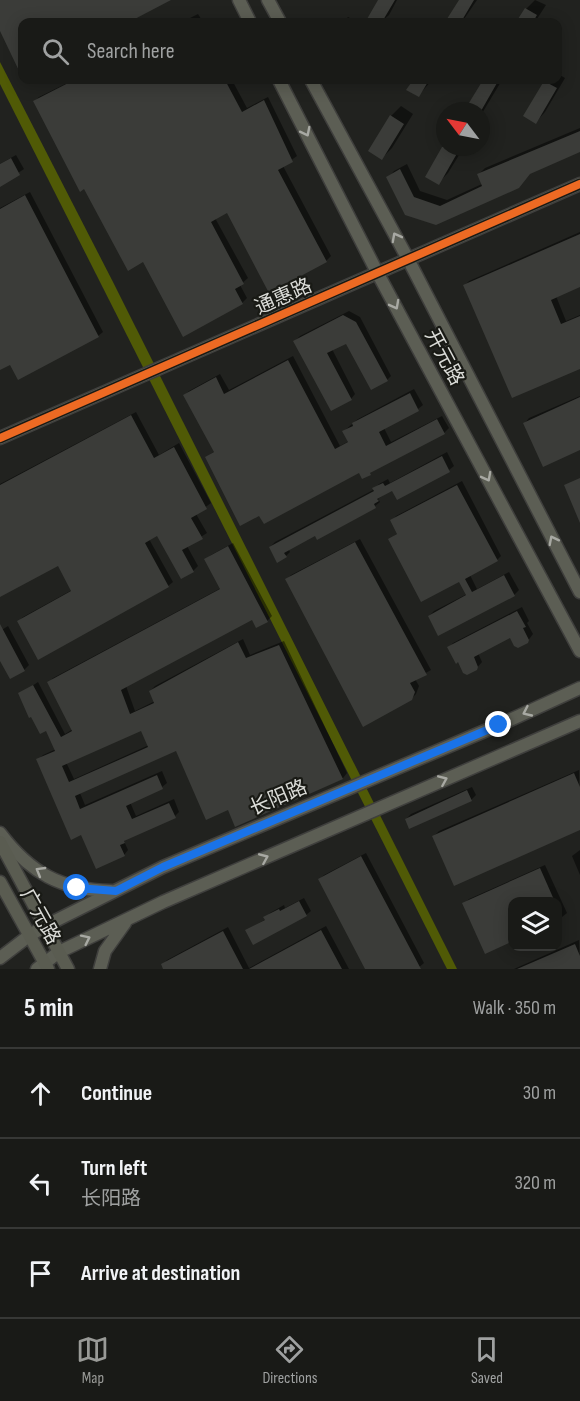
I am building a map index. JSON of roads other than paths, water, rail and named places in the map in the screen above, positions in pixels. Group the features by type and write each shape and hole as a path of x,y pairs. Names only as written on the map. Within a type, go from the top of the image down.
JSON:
{"main road":[{"path":"239,0 248,18"},
{"path":"268,0 278,18"},
{"name":"开元路","path":"281,84 377,272 580,651"},
{"name":"开元路","path":"313,84 408,259 580,592"},
{"name":"通惠路","path":"0,438 580,184"},
{"name":"长阳路","path":"0,958 45,926 163,867 499,725 580,688"},
{"path":"43,967 59,952 163,902 580,721"},
{"path":"0,833 16,854 34,868 58,881 77,888 116,891"},
{"name":"广元路","path":"0,842 68,969"},
{"name":"广元路","path":"0,882 30,935 43,967"},
{"path":"100,969 105,951 129,918"}]}
